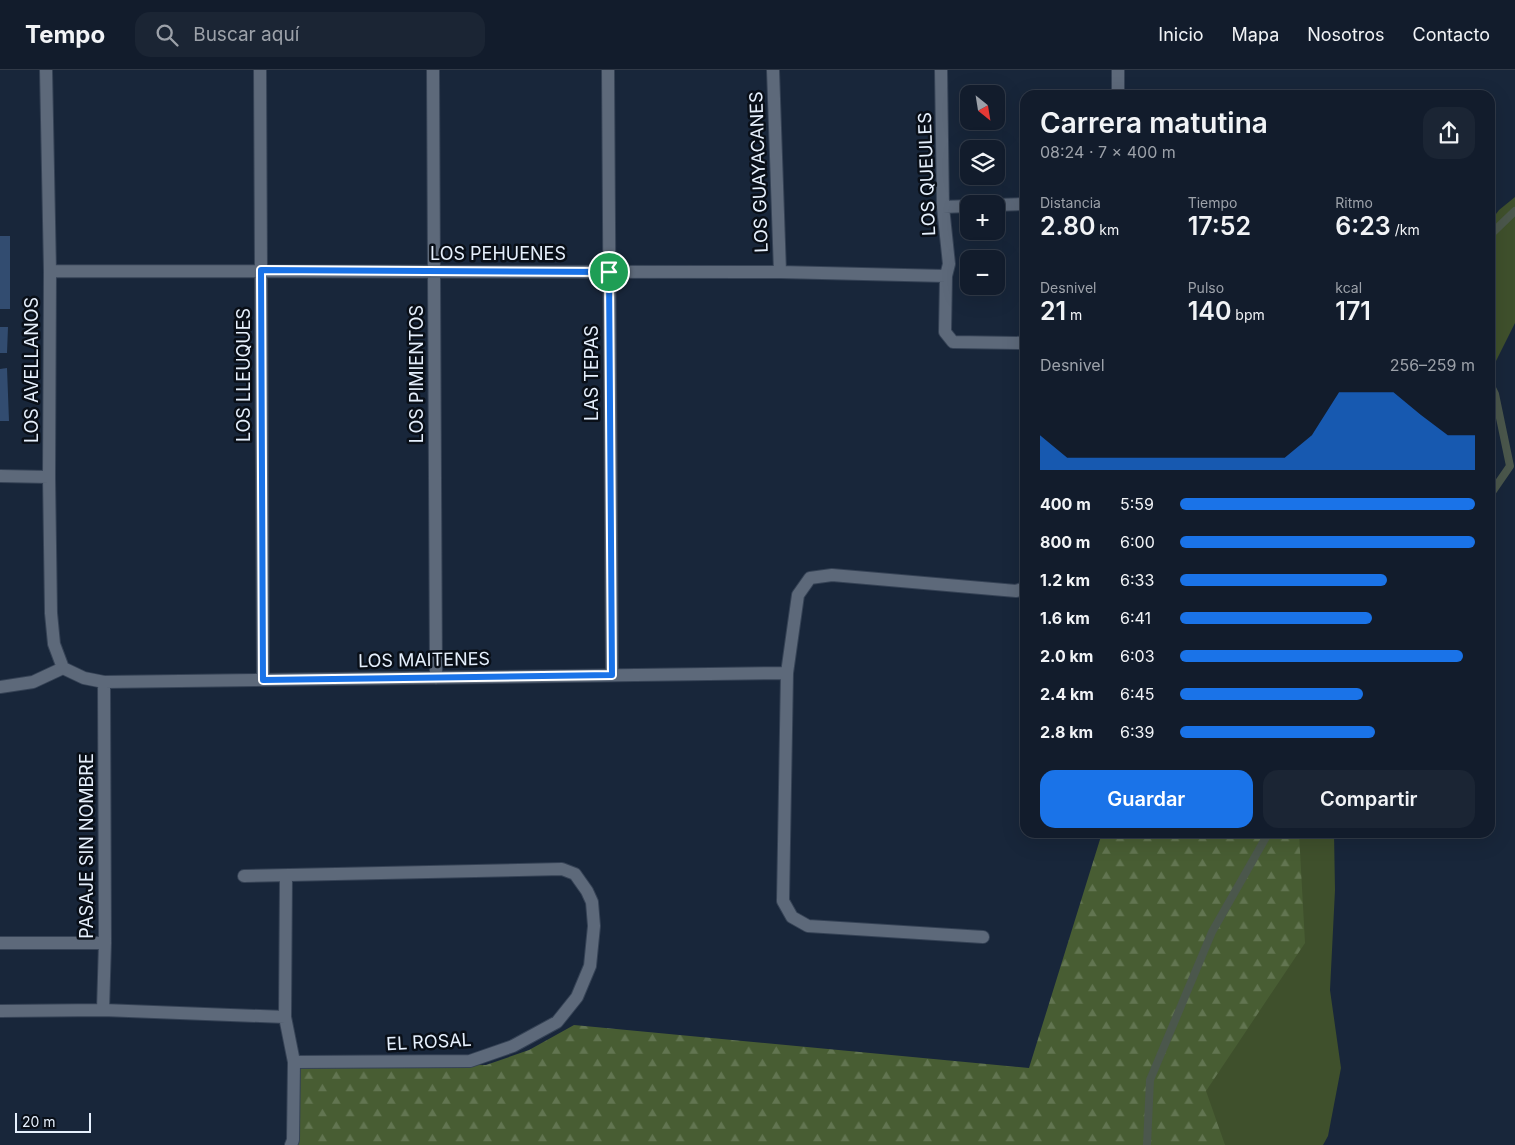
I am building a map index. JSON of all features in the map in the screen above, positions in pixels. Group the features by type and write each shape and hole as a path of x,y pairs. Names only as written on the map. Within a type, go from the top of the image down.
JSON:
{"street":[{"name":"LOS AVELLANOS","path":"46,70 50,271 50,613 54,644 63,668"},
{"name":"LOS LLEUQUES","path":"260,70 263,680"},
{"name":"LOS PIMIENTOS","path":"433,70 436,678"},
{"name":"LAS TEPAS","path":"608,70 612,675"},
{"name":"LOS GUAYACANES","path":"773,70 780,272"},
{"name":"LOS QUEULES","path":"941,70 943,207 949,264 946,276 945,332 953,342 1020,343"},
{"path":"1118,70 1118,90"},
{"path":"1005,205 1020,204"},
{"path":"943,207 960,206"},
{"name":"LOS PEHUENES","path":"50,271 780,272 946,276"},
{"path":"0,476 49,477"},
{"path":"983,937 808,926 792,917 783,901 787,673 798,595 810,578 832,575 1016,591 1020,590"},
{"path":"0,686 33,682 63,668"},
{"name":"LOS MAITENES","path":"63,668 84,678 104,682 787,673"},
{"name":"PASAJE SIN NOMBRE","path":"103,1010 104,682"},
{"name":"EL ROSAL","path":"286,876 562,869 574,874 582,883 592,902 594,915 590,966 577,997 557,1022 513,1046 470,1061 294,1062"},
{"path":"244,876 286,876 286,1017 294,1062 293,1140 291,1145"},
{"path":"0,943 104,943"},
{"path":"0,1011 103,1010 286,1017"}],"green space":[{"path":"1515,197 1515,323 1495,363 1495,215"},
{"path":"1100,838 1299,838 1305,943 1206,1091 1225,1145 291,1145 294,1062 486,1065 529,1050 574,1025 1029,1068"},
{"path":"1273,838 1334,838 1335,890 1330,990 1341,1068 1328,1136 1323,1145 1141,1145"}],"building":[{"path":"0,236 10,236 10,309 0,309"},
{"path":"0,327 8,327 7,353 0,353"},
{"path":"7,368 9,421 0,421 0,369"}],"waterway":[{"path":"1495,230 1515,211"},
{"path":"1495,394 1510,466 1495,488"},
{"path":"1147,1145 1150,1080 1212,932 1266,838"}],"route":[{"path":"261,270 609,272 612,675 263,680 261,270"}]}
